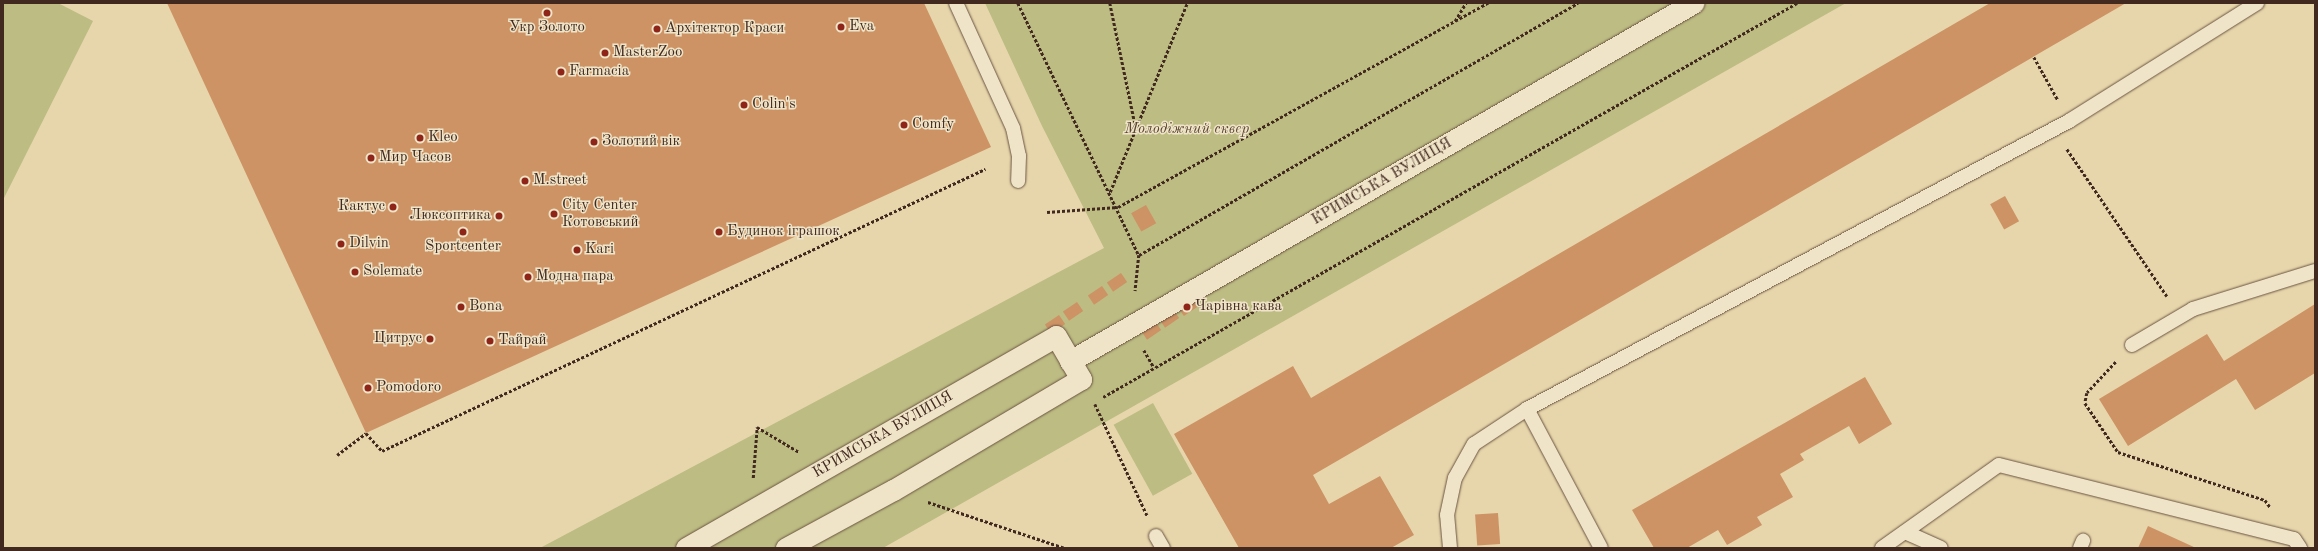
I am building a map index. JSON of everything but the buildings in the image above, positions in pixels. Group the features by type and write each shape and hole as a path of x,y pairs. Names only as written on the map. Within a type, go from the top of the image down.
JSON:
{"street":[{"name":"КРИМСЬКА ВУЛИЦЯ","path":"1070,360 1130,327 1692,3"},
{"name":"КРИМСЬКА ВУЛИЦЯ","path":"686,548 1056,336 1080,379 893,490 786,548"}],"lane":[{"path":"956,3 1012,128 1019,156 1018,181"},
{"path":"1450,548 1446,515 1455,478 1474,444 1527,409 2069,121 2257,3"},
{"path":"2132,345 2193,309 2315,271"},
{"path":"1527,409 1601,548"},
{"path":"1882,548 1999,465 2297,544"},
{"path":"1905,532 1940,548"},
{"path":"1156,536 1163,548"}],"path":[{"path":"1018,3 1109,192 1118,207 1139,254 1130,327"},
{"path":"1110,3 1136,128"},
{"path":"1109,192 1187,3"},
{"path":"1454,22 1466,3"},
{"path":"1048,212 1118,207 1488,3"},
{"path":"1139,254 1578,3"},
{"path":"1094,403 1797,3"},
{"path":"2034,57 2069,121"},
{"path":"2053,129 2180,316"},
{"path":"337,456 366,434 382,450 985,169"},
{"path":"2132,345 2087,393 2085,403 2118,452 2265,500 2297,544"},
{"path":"1104,421 1156,536"},
{"path":"750,512 758,427 827,468"},
{"path":"893,490 1066,548"}],"green space":[{"path":"3,3 58,3 93,21 3,200"},
{"name":"Молодіжний сквер","path":"985,3 1846,3 883,548 540,548 1104,248 1042,126"},
{"path":"1153,403 1192,474 1153,496 1114,425"}],"place":[{"name":"Укр Золото","path":"547,13"},
{"name":"Eva","path":"841,27"},
{"name":"Архітектор Краси","path":"657,29"},
{"name":"MasterZoo","path":"605,53"},
{"name":"Farmacia","path":"561,72"},
{"name":"Colin's","path":"744,105"},
{"name":"Comfy","path":"904,125"},
{"name":"Kleo","path":"420,138"},
{"name":"Золотий вік","path":"594,142"},
{"name":"Мир Часов","path":"371,158"},
{"name":"M.street","path":"525,181"},
{"name":"Кактус","path":"393,207"},
{"name":"City Center Котовський","path":"554,214"},
{"name":"Люксоптика","path":"499,216"},
{"name":"Sportcenter","path":"463,232"},
{"name":"Будинок іграшок","path":"719,232"},
{"name":"Dilvin","path":"341,244"},
{"name":"Kari","path":"577,250"},
{"name":"Solemate","path":"355,272"},
{"name":"Модна пара","path":"528,277"},
{"name":"Bona","path":"461,307"},
{"name":"Чарівна кава","path":"1187,307"},
{"name":"Цитрус","path":"430,339"},
{"name":"Тайрай","path":"490,341"},
{"name":"Pomodoro","path":"368,388"}]}
